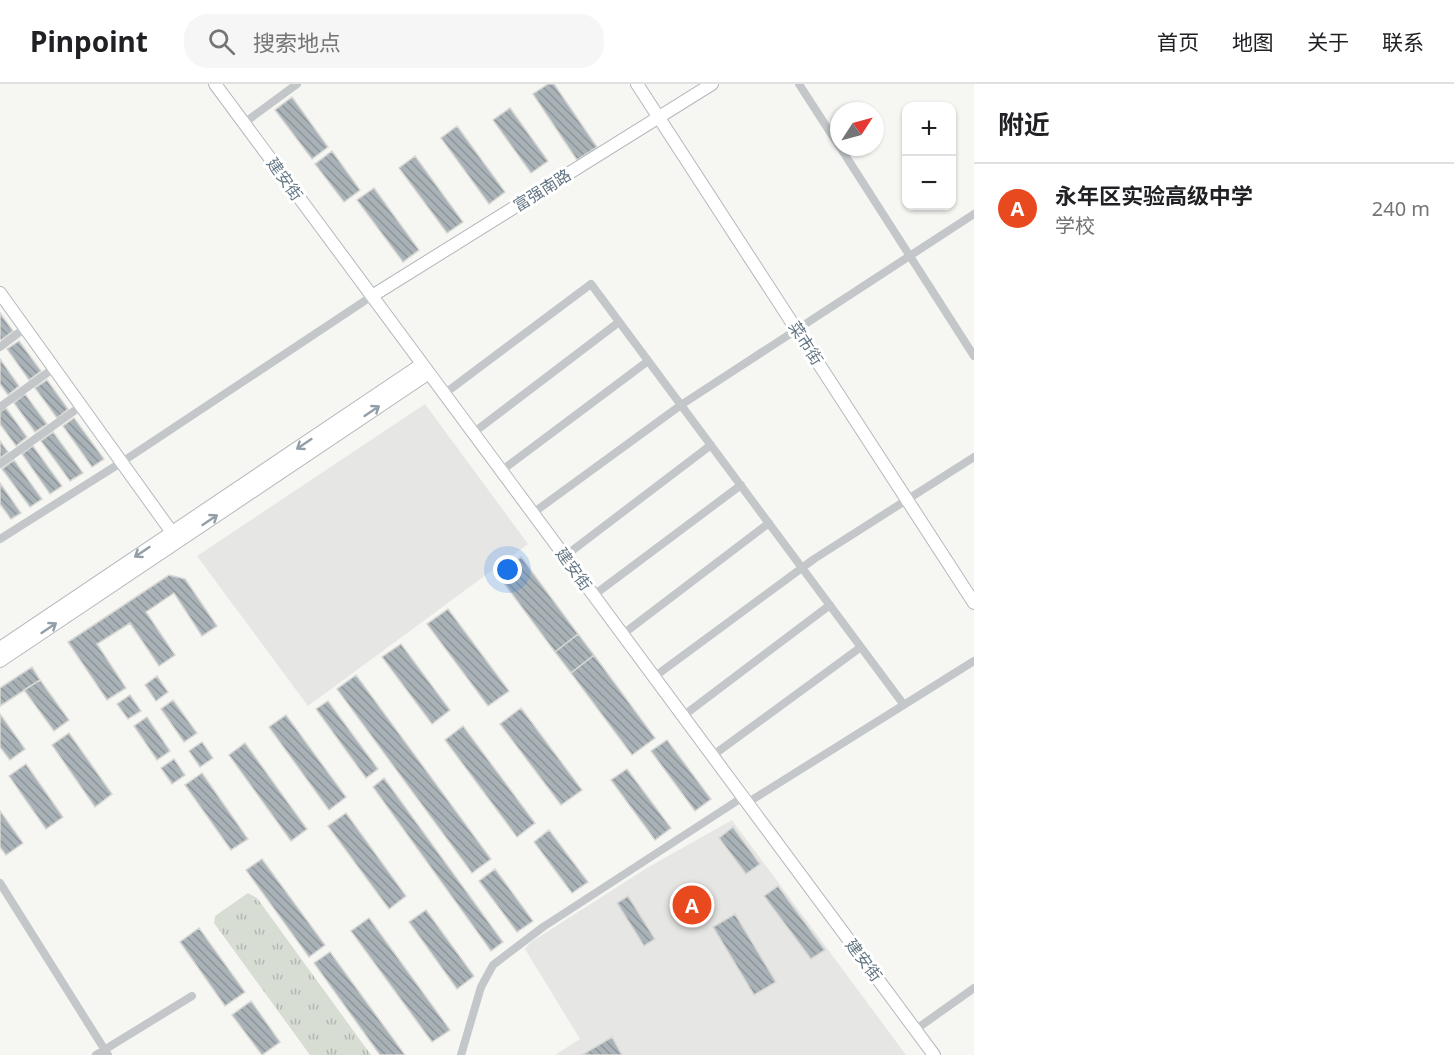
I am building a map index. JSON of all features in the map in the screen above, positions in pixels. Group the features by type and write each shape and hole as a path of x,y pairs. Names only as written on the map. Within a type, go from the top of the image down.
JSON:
{"street":[{"name":"建安街","path":"215,84 934,1055"},
{"path":"244,123 297,84"},
{"name":"菜市街","path":"637,84 974,603"},
{"name":"富强南路","path":"372,296 712,84"},
{"path":"799,84 830,132"},
{"path":"845,156 974,356"},
{"path":"532,513 681,405 974,214"},
{"path":"444,394 591,284 904,705"},
{"path":"0,293 175,537"},
{"path":"0,539 122,462 372,296"},
{"path":"473,433 619,322"},
{"path":"0,347 26,328"},
{"path":"501,471 648,361"},
{"path":"0,407 54,368"},
{"path":"0,661 175,537 426,368"},
{"path":"0,465 81,406"},
{"path":"565,556 711,445"},
{"path":"654,677 802,567 974,457"},
{"path":"594,595 741,485"},
{"path":"622,634 769,523"},
{"path":"0,648 175,537"},
{"path":"683,716 830,605"},
{"path":"712,756 861,647"},
{"path":"461,1055 481,987 493,964 543,927 745,800 974,661"},
{"path":"0,882 106,1052"},
{"path":"915,1030 974,988"},
{"path":"96,1055 106,1052 192,996"}],"shaded area":[{"path":"425,404 528,544 308,706 197,556"},
{"path":"732,820 906,1055 555,1055 580,1039 525,949 531,942 647,868"}],"green space":[{"path":"248,893 257,898 371,1055 310,1055 214,923 215,916"}],"building":[{"path":"548,84 554,84 597,147 577,160 533,94"},
{"path":"292,97 328,147 312,159 275,110"},
{"path":"510,108 548,161 531,173 493,120"},
{"path":"457,126 505,192 489,204 441,138"},
{"path":"332,151 360,190 344,202 315,164"},
{"path":"415,156 463,222 447,233 399,168"},
{"path":"374,188 419,250 403,262 357,200"},
{"path":"0,313 13,331 1,340 0,339"},
{"path":"19,341 41,371 29,380 7,349"},
{"path":"0,359 19,386 8,395 0,384"},
{"path":"47,380 68,409 57,418 35,388"},
{"path":"25,394 47,424 35,432 14,403"},
{"path":"6,408 27,437 16,446 0,424 0,412"},
{"path":"74,418 104,459 92,467 63,426"},
{"path":"53,432 83,473 70,481 41,441"},
{"path":"0,441 8,452 0,458"},
{"path":"33,446 62,486 50,494 22,454"},
{"path":"14,460 42,499 30,507 2,469"},
{"path":"0,483 21,513 11,519 0,504"},
{"path":"521,557 578,634 555,652 498,575"},
{"path":"169,575 185,579 217,626 202,636 174,593 146,612 175,655 159,666 130,623 97,644 126,688 107,700 68,642"},
{"path":"448,609 509,691 488,706 427,624"},
{"path":"578,634 594,655 571,673 555,652"},
{"path":"401,644 450,710 432,724 382,657"},
{"path":"594,655 655,738 632,755 571,673"},
{"path":"32,667 40,680 0,706 0,688"},
{"path":"356,675 491,859 472,873 337,689"},
{"path":"157,676 168,692 156,701 145,685"},
{"path":"40,680 69,720 54,731 24,690"},
{"path":"130,695 141,711 128,719 117,704"},
{"path":"173,700 197,733 184,742 161,709"},
{"path":"328,701 378,769 366,778 316,709"},
{"path":"521,708 582,790 561,805 500,724"},
{"path":"0,714 25,749 10,760 0,747"},
{"path":"286,715 346,797 329,810 269,727"},
{"path":"147,717 170,751 157,760 134,726"},
{"path":"463,726 535,823 517,837 445,740"},
{"path":"69,733 112,794 95,807 52,745"},
{"path":"667,740 711,799 695,811 651,751"},
{"path":"202,742 213,758 200,767 189,751"},
{"path":"245,743 307,829 291,841 229,755"},
{"path":"174,759 185,775 172,784 161,768"},
{"path":"26,764 63,817 46,829 9,776"},
{"path":"627,769 671,828 655,840 611,780"},
{"path":"202,773 248,839 231,850 185,785"},
{"path":"384,778 503,942 491,951 373,787"},
{"path":"0,811 23,843 6,855 0,847"},
{"path":"346,813 406,896 389,909 328,826"},
{"path":"733,827 760,864 746,874 719,838"},
{"path":"549,830 588,882 572,893 534,842"},
{"path":"262,859 325,945 309,957 246,870"},
{"path":"495,869 533,921 517,932 479,881"},
{"path":"778,886 825,950 811,959 764,896"},
{"path":"628,896 655,939 644,946 617,903"},
{"path":"426,910 474,976 457,989 409,922"},
{"path":"735,914 776,982 754,995 713,927"},
{"path":"369,918 450,1030 432,1042 351,931"},
{"path":"199,928 245,992 225,1006 180,942"},
{"path":"330,952 405,1055 380,1055 314,963"},
{"path":"251,1001 280,1042 262,1055 232,1015"},
{"path":"612,1037 622,1055 582,1055"}],"place":[{"name":"永年区实验高级中学","path":"692,905"}]}
